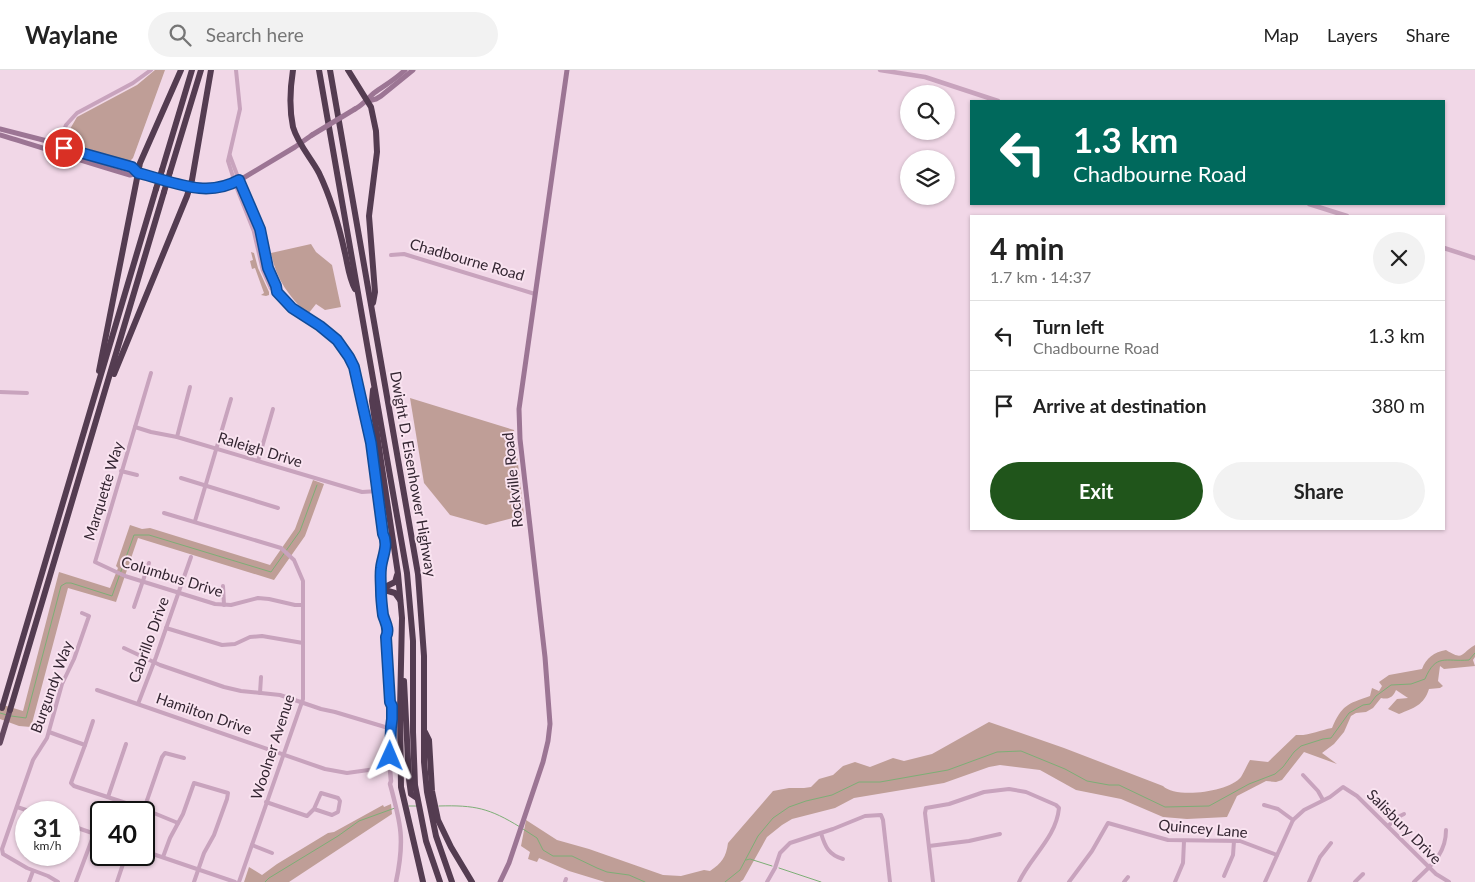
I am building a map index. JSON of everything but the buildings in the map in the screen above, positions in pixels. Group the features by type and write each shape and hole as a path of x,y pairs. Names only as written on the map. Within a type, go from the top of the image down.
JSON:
{"highway":[{"path":"90,413 92,395 101,362 138,173 157,123 181,70"},
{"path":"1,711 192,70"},
{"path":"0,743 201,70"},
{"path":"102,400 190,188 211,70"},
{"path":"293,70 290,95 294,128 319,173 330,198 351,281 357,292"},
{"name":"Dwight D. Eisenhower Highway","path":"319,70 400,529 409,593 413,642 414,764 417,798 426,841 440,882"},
{"name":"Dwight D. Eisenhower Highway","path":"330,70 418,574 424,656 424,762 440,852 452,882"},
{"path":"348,70 367,101 375,121 377,141 369,216 374,292 372,311"},
{"path":"374,384 372,401 398,574 403,632 399,800 406,812 423,882"},
{"path":"381,589 395,582 398,574"},
{"path":"381,589 395,593 401,601"},
{"path":"402,647 409,780 411,794 417,798"},
{"path":"433,810 444,834 472,882"}],"main road":[{"path":"385,89 405,70"},
{"path":"0,129 130,175 138,173 190,188 209,189 237,182 355,109 367,101 372,94 379,93 413,70"},
{"name":"Rockville Road","path":"500,882 508,866 544,756 550,724 545,658 519,424 520,395 567,70"},
{"path":"0,135 58,149"},
{"path":"505,882 508,866"}],"street":[{"path":"58,149 66,125 77,113 133,83 151,70"},
{"path":"236,70 240,109 228,161 254,230 262,270 272,288 292,308 328,332 340,344 354,367 360,388 385,538 381,589 390,702 392,706 390,784 399,800 398,813 402,844 396,882"},
{"path":"880,70 925,77 995,100"},
{"path":"1312,205 1344,215"},
{"path":"1445,248 1475,258"},
{"name":"Chadbourne Road","path":"391,255 404,254 535,294"},
{"name":"Marquette Way","path":"95,562 151,373"},
{"path":"177,436 190,387"},
{"path":"0,392 27,392"},
{"path":"195,522 231,399"},
{"path":"258,462 273,410"},
{"name":"Raleigh Drive","path":"135,427 177,436 362,492 378,491"},
{"path":"121,470 137,474"},
{"path":"181,478 278,508"},
{"name":"Woolner Avenue","path":"164,513 281,548 291,556 303,581 302,702 239,882"},
{"name":"Cabrillo Drive","path":"138,704 191,557"},
{"name":"Columbus Drive","path":"95,562 142,582 224,605 258,598 303,605"},
{"path":"134,607 149,563"},
{"path":"223,586 224,605"},
{"name":"Burgundy Way","path":"19,801 33,760 49,732 62,684 74,660 89,616 82,613"},
{"path":"166,628 222,645 235,644 250,637 262,636 303,643"},
{"path":"124,648 224,687 280,695 385,727 391,727"},
{"path":"260,693 261,677"},
{"name":"Hamilton Drive","path":"97,690 325,769 342,772 390,767"},
{"path":"93,720 72,783 74,786 120,801"},
{"path":"49,732 85,745"},
{"path":"108,797 126,744"},
{"path":"147,801 165,753 184,758"},
{"path":"1265,882 1293,820 1304,810 1323,800 1318,791 1303,774"},
{"path":"163,857 194,783 228,793 228,799 214,835 204,853 194,882"},
{"name":"Salisbury Drive","path":"1323,800 1343,787 1356,796 1429,867 1448,882"},
{"path":"933,882 926,808 949,804 997,789 1026,792 1056,804 1060,808 1046,843 1019,882"},
{"path":"266,802 307,816 314,809 321,793 338,798 340,801 338,812 332,816 314,809"},
{"path":"1264,806 1278,809 1293,820"},
{"name":"Burgundy Way","path":"15,813 2,852 15,860"},
{"path":"155,814 178,823"},
{"path":"1388,826 1404,814"},
{"path":"767,882 785,847 795,840 821,833 865,816 881,815 890,882"},
{"name":"Quincey Lane","path":"1069,882 1092,851 1108,823 1162,839 1184,841 1234,840 1277,854"},
{"path":"1414,882 1440,856 1444,848 1446,830"},
{"path":"821,833 829,852 836,857 844,859"},
{"path":"929,846 969,841 1000,834"},
{"path":"1224,876 1232,855 1234,840"},
{"path":"1175,882 1183,863 1184,841"},
{"path":"1309,882 1320,857 1331,844"},
{"path":"76,882 90,845"},
{"path":"252,845 272,853"},
{"path":"155,854 235,882"},
{"name":"Burgundy Way","path":"25,866 58,882"},
{"path":"117,882 122,866"},
{"path":"29,882 33,871"},
{"path":"1354,882 1363,874"},
{"path":"1124,882 1128,877"}],"shaded area":[{"path":"155,70 165,70 133,158 129,162 70,143 70,129 77,117 137,85"},
{"path":"311,244 316,252 332,265 341,307 325,310 316,304 308,314 284,287 276,271 271,253"},
{"path":"251,252 254,253 269,295 261,295 264,293 255,268 252,269 250,261 253,260"},
{"path":"410,398 514,430 524,515 486,525 450,515 424,483"},
{"path":"313,480 324,484 305,536 274,580 138,538 116,602 68,588 31,727 19,726 0,719 0,704 23,711 59,572 110,588 118,568 116,566 130,525 142,529 150,528 270,565 295,529"},
{"path":"1475,645 1475,657 1473,660 1475,666 1444,669 1440,666 1438,681 1443,686 1429,689 1424,699 1414,708 1399,714 1388,709 1397,699 1408,698 1396,690 1390,697 1386,699 1381,698 1373,708 1351,716 1344,732 1334,744 1322,753 1337,764 1304,752 1282,780 1276,782 1266,781 1237,796 1227,817 1187,819 1163,817 1121,799 1076,790 1040,770 1000,765 944,783 854,798 835,808 792,819 767,837 743,880 740,882 605,882 569,871 539,858 537,862 528,859 530,852 521,846 526,820 557,840 663,875 681,876 704,870 710,871 723,859 728,843 773,791 811,787 819,779 833,775 843,766 855,762 870,767 893,758 904,761 932,754 989,722 1064,748 1170,790 1190,793 1214,790 1226,787 1241,777 1250,760 1268,762 1296,735 1310,734 1332,728 1339,714 1346,706 1370,696 1372,688 1379,691 1382,686 1379,682 1389,675 1422,669 1428,659 1438,652 1446,650 1459,656"},
{"path":"391,804 392,814 289,882 244,882 249,867 262,875 328,833 334,832 383,805 384,807"}],"waterway":[{"path":"11,716 26,718 61,586 71,583 112,596 134,535 149,535 271,572 300,531 317,485"},
{"path":"725,882 740,870 758,836 773,818 789,807 832,795 859,782 880,782 948,770 997,752 1021,751 1065,769 1087,781 1119,785 1165,807 1209,806 1249,784 1275,774 1301,746 1331,738 1349,713 1363,705 1370,704 1376,696 1391,685 1411,684 1425,679 1433,665 1437,662 1442,660 1469,660 1475,653"},
{"path":"0,713 7,715"},
{"path":"409,806 417,806"},
{"path":"439,806 462,806 481,809 520,827"},
{"path":"265,882 359,821 395,808"},
{"path":"523,829 537,838 543,850 553,856 572,856 607,872 629,875 645,882"},
{"path":"746,860 750,859 772,866"},
{"path":"779,868 821,882"}],"route":[{"path":"64,148 132,167 138,173 190,188 218,188 239,180 260,229 268,268 277,292 292,308 320,326 337,340 349,357 357,377 371,443 385,538 385,557 381,570 381,596 388,634 386,637 389,694 392,706 390,756"}]}
